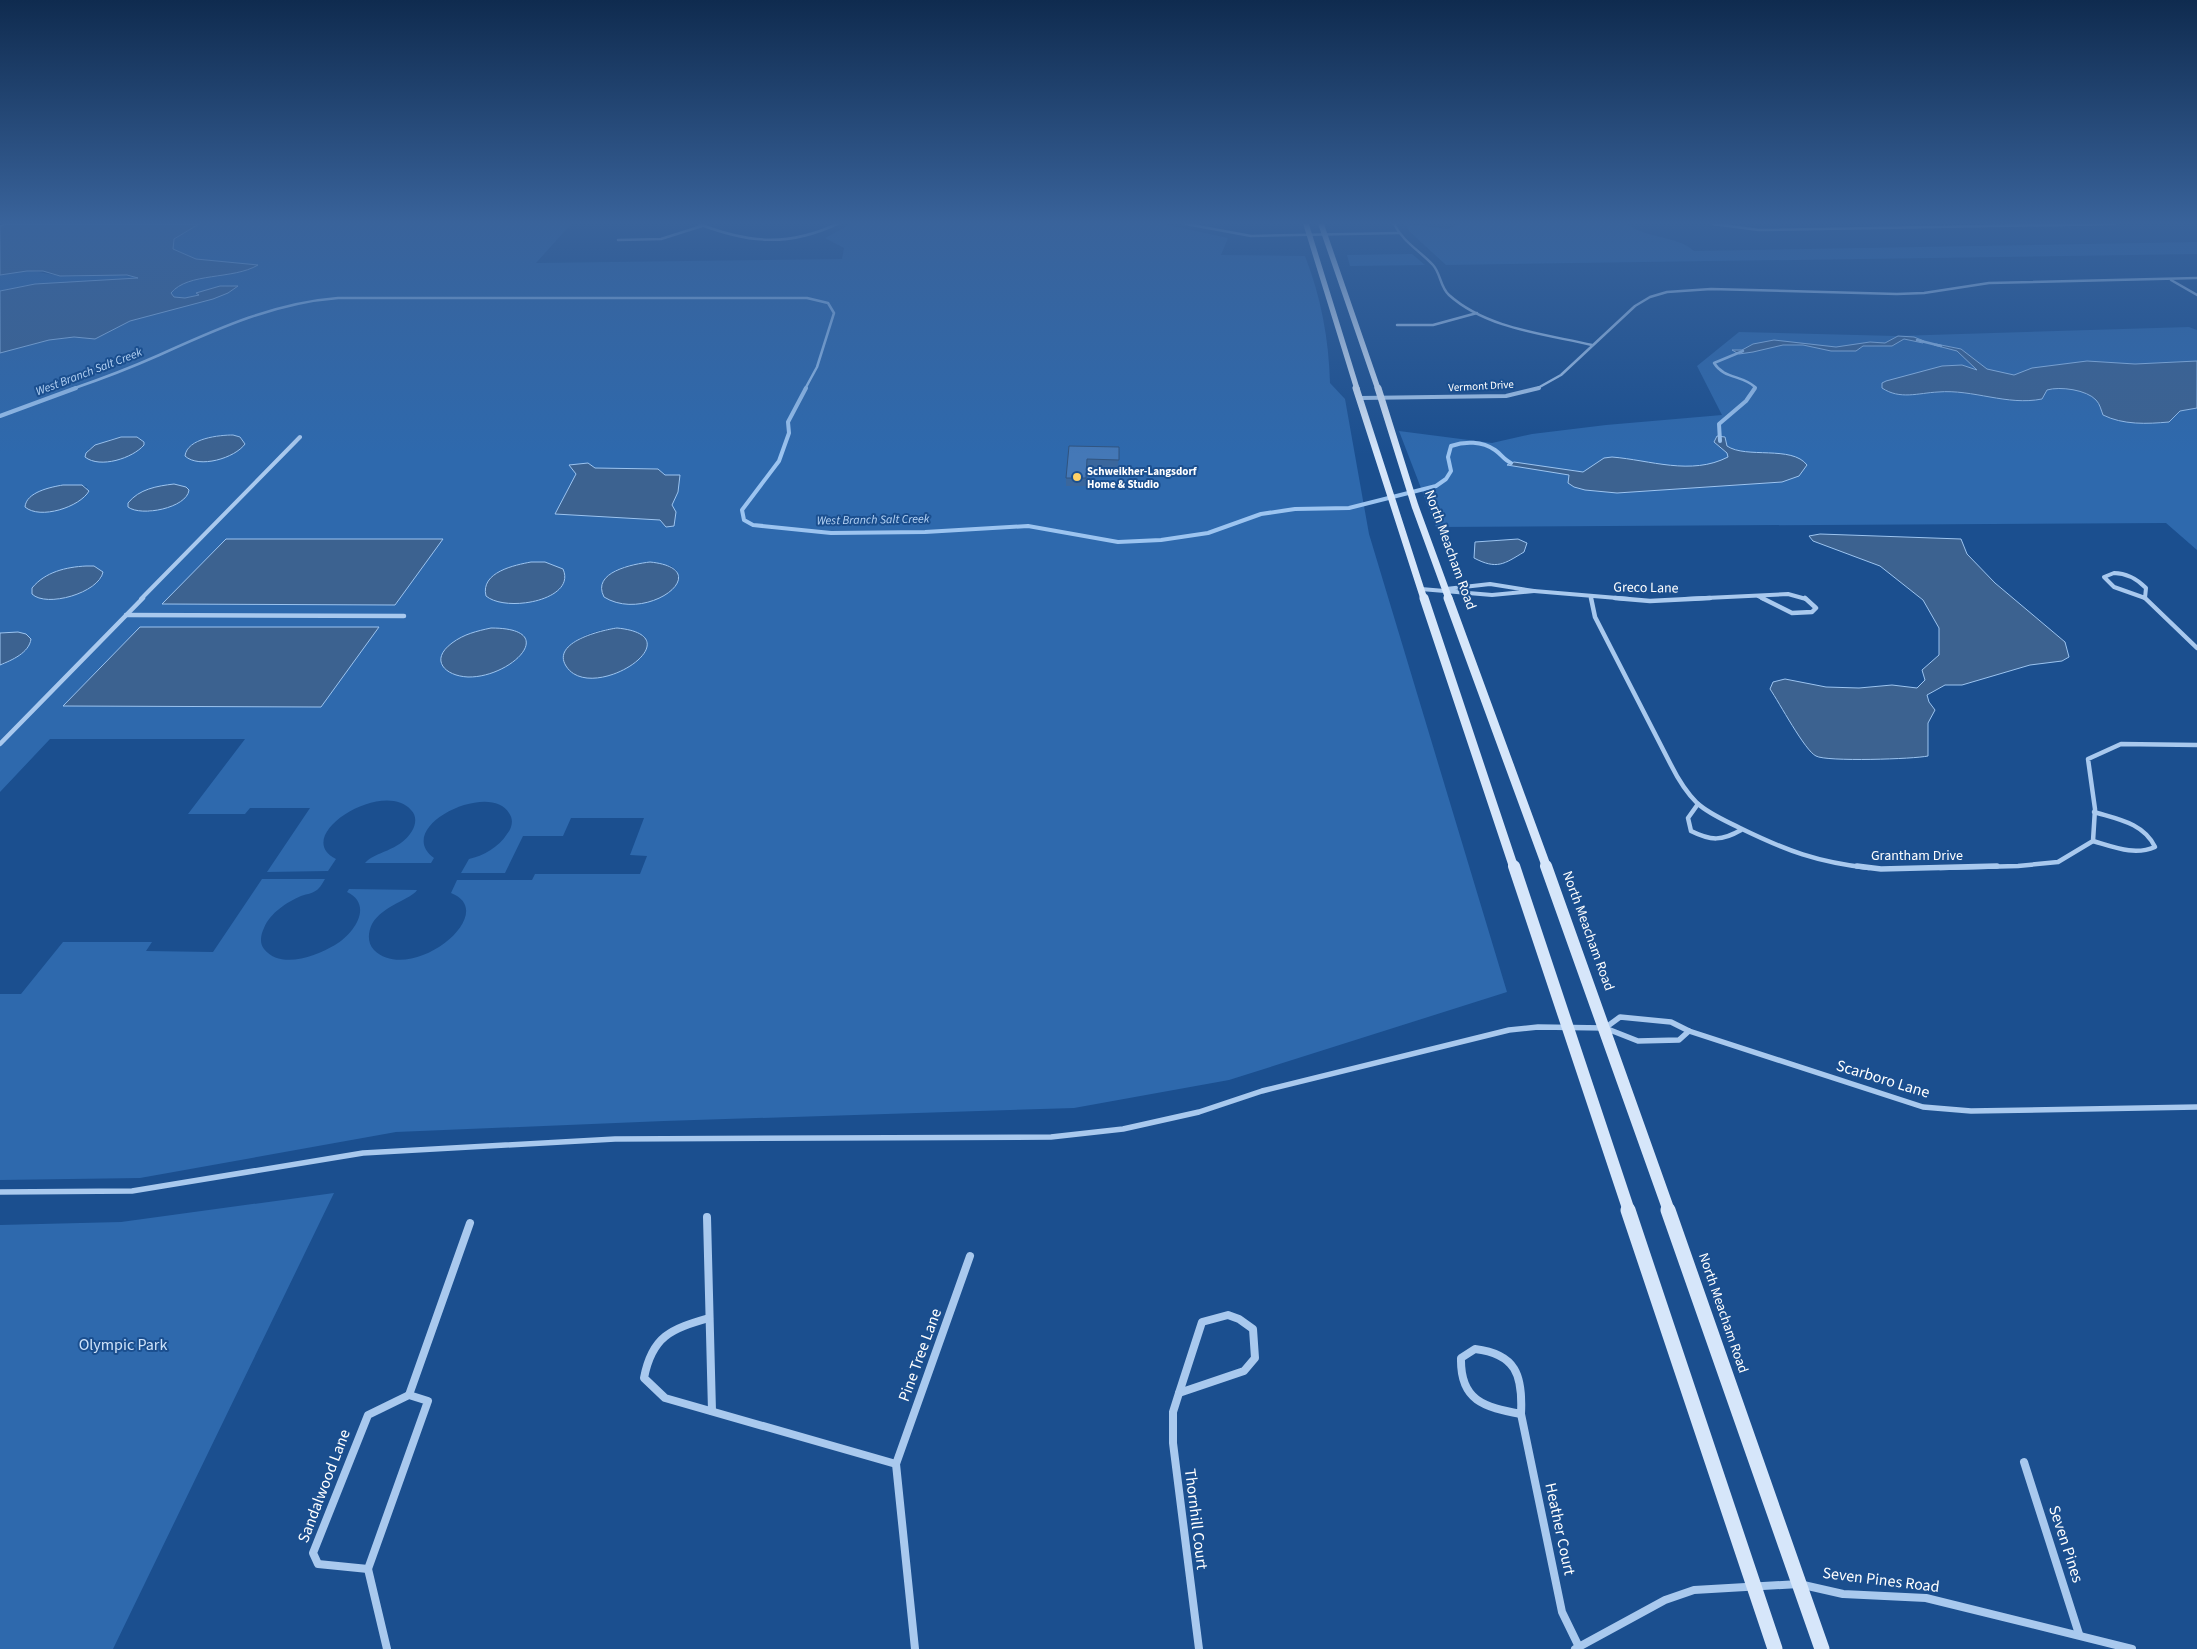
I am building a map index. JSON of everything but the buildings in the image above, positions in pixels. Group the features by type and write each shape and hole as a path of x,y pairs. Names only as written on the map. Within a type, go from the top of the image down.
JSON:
{"main road":[{"path":"1330,301 1395,511 1775,1649"},
{"name":"North Meacham Road","path":"1347,301 1381,397 1406,481 1604,1028 1822,1649"}],"street":[{"path":"1460,301 1478,313 1502,322 1592,345"},
{"name":"Vermont Drive","path":"1360,398 1506,396 1529,392 1548,384 1561,375 1634,306 1643,301"},
{"path":"1397,325 1433,324 1478,313"},
{"path":"0,744 300,437"},
{"path":"2145,598 2146,588 2137,579 2116,573 2108,574 2104,577 2114,587 2145,598 2197,648"},
{"name":"Greco Lane","path":"1446,589 1467,583 1520,587 1534,592 1592,598 1650,601 1797,594 1806,598 1816,608 1812,612 1792,613 1758,596"},
{"path":"1421,589 1446,589"},
{"name":"Greco Lane","path":"1446,589 1472,595 1523,595 1534,592"},
{"name":"Grantham Drive","path":"1592,598 1595,617 1682,785 1698,804 1741,830 1808,858 1843,865 1881,868 2018,866 2058,862 2093,841"},
{"path":"126,615 404,616"},
{"path":"2094,812 2131,824 2144,832 2153,840 2154,847 2148,851 2127,850 2093,841 2094,812 2088,759 2121,744 2197,745"},
{"path":"1698,804 1688,818 1691,831 1709,840 1725,840 1741,830"},
{"name":"Scarboro Lane","path":"1604,1028 1620,1016 1671,1022 1689,1031 1923,1107 1971,1111 2197,1107"},
{"path":"0,1192 132,1191 363,1153 596,1140 1051,1137 1122,1129 1199,1112 1262,1091 1510,1030 1538,1027 1604,1028 1638,1041 1679,1040 1689,1031"},
{"path":"708,1217 712,1411"},
{"path":"387,1649 368,1569 428,1401 409,1395 470,1223"},
{"name":"Pine Tree Lane","path":"915,1649 896,1464 970,1256"},
{"name":"Thornhill Court","path":"1178,1393 1244,1371 1255,1358 1252,1329 1238,1318 1221,1314 1202,1322 1178,1393 1173,1412 1173,1443 1199,1649"},
{"path":"709,1318 680,1326 656,1342 646,1363 644,1378 665,1398 896,1464"},
{"name":"Heather Court","path":"1521,1414 1494,1409 1468,1395 1459,1375 1462,1358 1475,1349 1496,1352 1509,1360 1519,1378 1523,1394 1521,1414 1562,1612 1577,1648"},
{"name":"Sandalwood Lane","path":"368,1569 318,1564 313,1553 368,1415 409,1395"},
{"name":"Seven Pines","path":"2024,1462 2079,1634"},
{"name":"Seven Pines Road","path":"1577,1648 1665,1600 1686,1592 1754,1585 1799,1584 1843,1594 1926,1598 2079,1634 2132,1649"}],"green space":[{"path":"200,301 1319,301 1328,351 1330,383 1345,399 1369,534 1507,992 1229,1080 1074,1108 664,1121 396,1132 140,1178 0,1180 0,994 21,994 63,942 152,942 146,951 213,952 262,879 325,879 317,890 290,901 270,918 261,936 261,944 264,949 280,959 289,960 309,957 335,945 349,934 360,912 359,904 347,892 349,889 417,890 377,917 372,924 369,934 369,941 374,950 390,959 409,959 428,953 446,942 459,929 466,915 464,903 451,893 457,880 532,880 535,874 640,874 647,856 630,855 644,818 571,818 563,836 523,836 505,873 461,873 469,859 480,856 495,847 504,839 511,827 512,818 499,804 483,802 466,805 434,821 425,833 424,846 434,858 431,863 365,863 369,859 401,843 407,838 414,826 415,817 411,810 398,802 381,801 363,805 346,814 332,825 324,837 325,849 336,859 328,871 267,872 310,808 250,808 245,814 188,814 245,739 50,739 0,792 0,665 6,663 7,632 0,633 0,353 49,340 74,337 95,339 130,321","holes":["233,435 236,452 213,459 188,458 185,455 187,449 198,441","129,437 141,439 85,457 89,449 112,439","174,484 186,487 189,490 179,503 149,512 155,487","63,485 82,485 87,487 70,504 58,509 35,511 25,503 42,491","226,539 443,539 163,604","531,562 486,596 488,581 493,575 516,565","650,562 671,566 677,571 601,590 603,583 613,572 635,564","86,566 94,566 102,577 87,590 54,600 44,577 64,569","140,627 379,627 63,706","491,628 442,666 442,658 450,644 475,632","617,628 563,660 566,652 577,640 600,631"]},
{"path":"2189,327 2197,330 2197,550 2166,523 1436,527 1399,431 1492,443 1532,434 1606,425 1722,415 1697,366 1739,332 1896,336"},
{"name":"Olympic Park","path":"334,1193 113,1649 0,1649 0,1225 121,1222"}],"shaded area":[{"path":"0,301 206,301 130,321 95,339 74,337 49,340 0,353"},
{"path":"1898,336 1914,337 1924,341 1923,343 1904,339 1892,346 1863,346 1856,351 1831,351 1803,345 1783,345 1739,354 1732,350 1742,350 1753,344 1774,340 1836,347 1870,342 1885,343"},
{"path":"1934,345 1961,349 1987,369 2014,375 2032,368 2087,361 2135,364 2197,361 2197,408 2180,411 2169,422 2135,423 2119,421 2103,415 2096,400 2092,397 2080,391 2059,388 2047,390 2042,399 2029,401 1951,392 1902,395 1882,388 1882,383 1886,381 1942,366 1962,365 1977,370 1957,351"},
{"path":"233,435 240,437 245,444 233,454 208,462 191,460 185,456 187,450 198,441"},
{"path":"1717,436 1725,437 1727,446 1735,450 1791,455 1807,465 1799,476 1782,482 1617,493 1574,487 1568,483 1569,475 1507,465 1514,462 1583,472 1604,458 1612,457 1670,465 1700,465 1714,463 1728,457 1727,453 1714,442"},
{"path":"121,437 137,437 144,442 144,445 124,458 107,462 99,462 85,457 86,453 95,445"},
{"path":"588,463 595,468 658,469 665,475 680,475 678,492 672,505 676,512 674,526 666,527 660,520 555,514 576,474 569,465"},
{"path":"174,484 186,487 189,490 180,502 172,506 152,511 134,510 128,507 128,503 132,498 143,491"},
{"path":"63,485 82,485 89,491 77,502 59,510 40,512 32,511 25,507 26,502 34,494"},
{"path":"1820,534 1961,539 1967,554 1995,583 2065,642 2069,657 2062,661 2030,665 1962,685 1945,685 1927,695 1929,702 1935,710 1928,723 1928,756 1889,759 1836,759 1816,756 1805,745 1770,689 1773,682 1785,679 1826,687 1859,688 1892,685 1917,688 1925,680 1922,670 1939,655 1939,628 1923,600 1880,566 1813,541 1809,536"},
{"path":"226,539 443,539 395,605 162,604"},
{"path":"1518,539 1527,543 1524,552 1511,560 1495,565 1474,558 1475,542"},
{"path":"545,562 563,569 565,580 560,589 550,596 523,603 496,601 486,596 488,581 493,575 516,565"},
{"path":"650,562 670,567 678,574 677,583 669,592 656,600 639,604 621,604 604,597 603,581 608,575 625,567"},
{"path":"94,566 103,572 99,580 82,592 60,599 39,598 32,594 32,588 50,574 64,569"},
{"path":"140,627 379,627 321,707 63,706"},
{"path":"491,628 512,630 523,636 526,644 522,653 513,662 500,670 468,677 453,674 443,666 441,661 442,655 445,649 452,643 466,635"},
{"path":"617,628 639,634 647,643 643,654 632,665 615,674 596,678 579,676 566,666 563,658 566,650 572,644 601,631"},
{"path":"18,632 26,634 31,639 30,644 19,655 0,665 0,633"}],"waterway":[{"name":"West Branch Salt Creek","path":"72,389 126,369 223,327 268,311 314,301"},
{"name":"West Branch Salt Creek","path":"805,389 817,367 834,313 828,303 819,301"},
{"name":"West Branch Salt Creek","path":"1917,340 1941,346"},
{"name":"West Branch Salt Creek","path":"1743,351 1714,363 1723,372 1750,383 1755,387 1754,389"},
{"name":"West Branch Salt Creek","path":"0,416 76,388"},
{"name":"West Branch Salt Creek","path":"806,388 788,422 789,433 779,461 742,510 744,520 753,525 831,533 925,532 1028,526 1118,542 1161,540 1208,533 1261,514 1295,509 1349,508 1436,486 1446,479 1451,471 1448,457 1451,446 1456,444 1473,443 1485,445 1495,450 1511,463"},
{"name":"West Branch Salt Creek","path":"1720,441 1719,424 1746,401 1755,388"}],"place":[{"name":"Schweikher-Langsdorf Home & Studio","path":"1077,477"}]}
